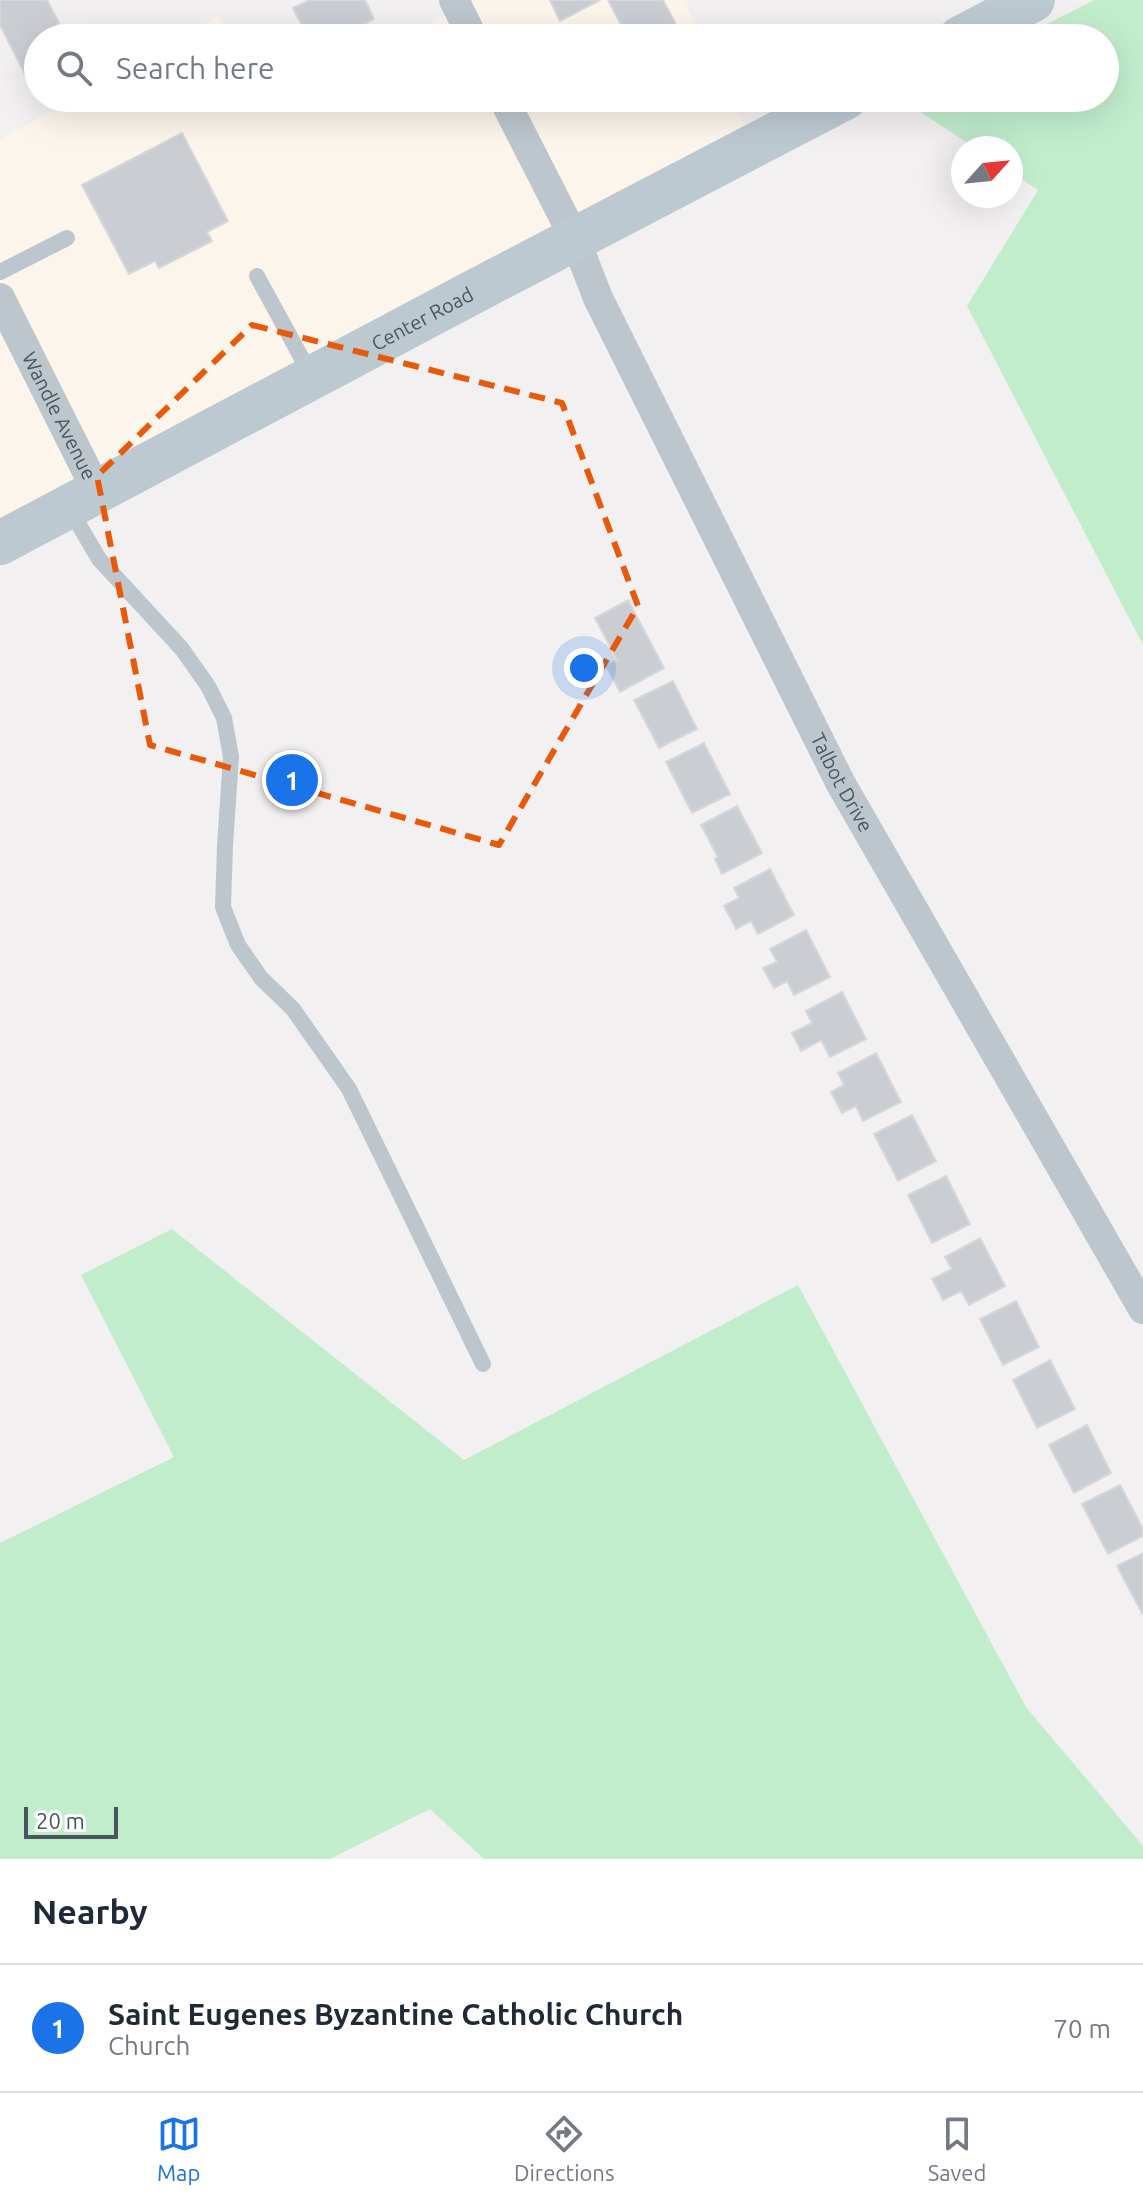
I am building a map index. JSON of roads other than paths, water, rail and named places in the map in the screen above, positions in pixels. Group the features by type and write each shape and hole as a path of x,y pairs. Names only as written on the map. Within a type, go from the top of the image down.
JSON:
{"main road":[{"path":"987,24 1033,0"},
{"name":"Center Road","path":"0,543 818,112"}],"street":[{"path":"454,0 466,24"},
{"name":"Talbot Drive","path":"510,112 575,239 598,298 841,784 1143,1309"},
{"name":"Wandle Avenue","path":"0,298 83,499"}],"lane":[{"path":"0,272 67,238"},
{"path":"257,276 312,377"},
{"path":"83,499 99,559 182,649 208,686 224,718 231,757 223,907 238,945 261,978 293,1009 349,1089 483,1364"}],"place":[{"name":"Saint Eugenes Byzantine Catholic Church","path":"292,780"}]}
